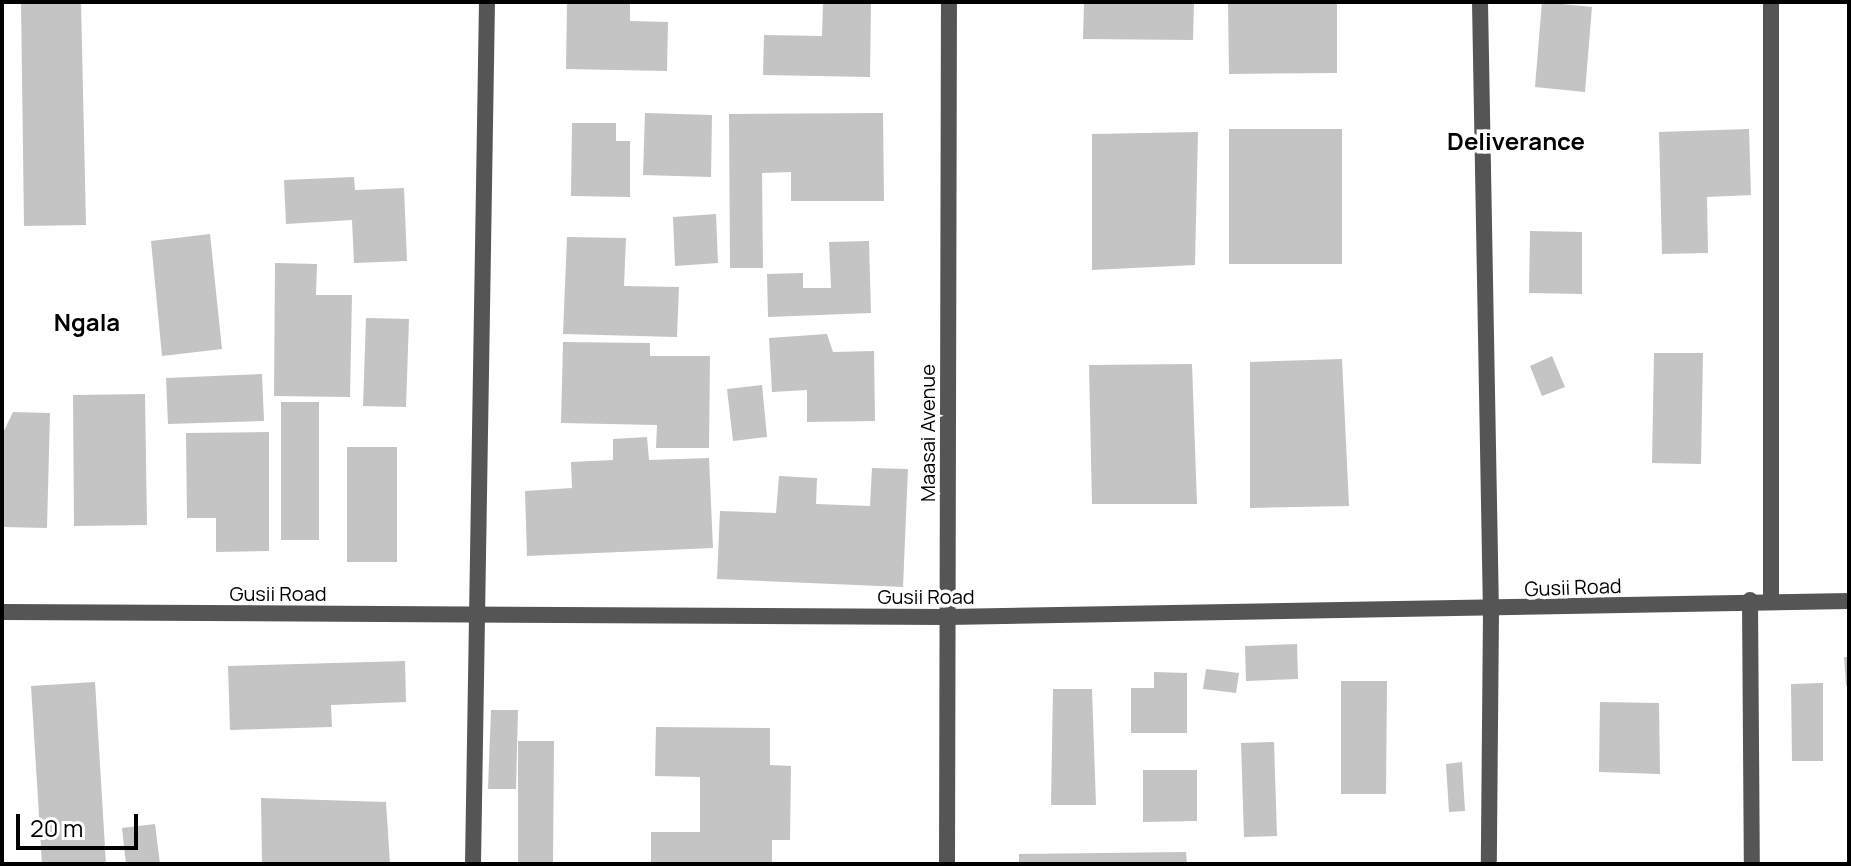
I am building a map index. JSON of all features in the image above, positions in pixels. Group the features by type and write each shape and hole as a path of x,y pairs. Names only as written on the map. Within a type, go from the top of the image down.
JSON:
{"street":[{"path":"473,864 487,2"},
{"name":"Maasai Avenue","path":"947,864 949,2"},
{"path":"1480,2 1491,611 1489,864"},
{"path":"1771,2 1771,600"},
{"path":"1750,600 1752,864"},
{"name":"Gusii Road","path":"2,612 947,617 1491,611 1750,600 1849,601"}],"building":[{"path":"21,2 81,2 86,225 24,226"},
{"path":"567,2 630,2 630,21 668,22 667,71 566,69"},
{"path":"823,2 871,2 870,77 763,75 764,35 822,36"},
{"path":"1084,2 1194,2 1193,40 1083,39"},
{"path":"1228,2 1337,2 1337,73 1229,74"},
{"path":"1542,2 1592,7 1585,92 1535,87"},
{"path":"645,113 712,115 711,177 643,175"},
{"path":"883,113 884,201 791,201 791,172 762,173 763,268 730,268 729,114"},
{"path":"572,123 616,123 616,141 630,141 630,197 571,196"},
{"path":"1229,129 1342,129 1342,264 1229,264"},
{"path":"1749,129 1751,195 1707,197 1708,253 1662,254 1659,132"},
{"path":"1198,132 1195,265 1092,270 1092,134"},
{"path":"354,177 355,190 404,188 407,261 354,263 352,220 286,224 284,180"},
{"path":"716,214 718,263 675,266 673,217"},
{"path":"1530,231 1582,232 1582,294 1529,293"},
{"path":"210,234 222,349 162,356 151,241"},
{"path":"567,237 626,238 624,286 679,287 677,337 563,334"},
{"path":"869,241 871,313 768,317 767,274 803,273 803,288 831,288 829,242"},
{"path":"275,263 317,264 316,295 352,295 350,397 274,396"},
{"path":"366,318 409,319 406,407 363,406"},
{"path":"827,334 833,352 874,351 875,421 807,422 807,390 772,392 769,338"},
{"path":"563,342 650,343 650,356 710,356 709,448 656,448 657,425 561,423"},
{"path":"1654,353 1703,353 1701,464 1652,463"},
{"path":"1552,356 1565,387 1542,396 1530,366"},
{"path":"1342,359 1349,506 1250,508 1250,362"},
{"path":"1192,364 1197,504 1092,504 1089,365"},
{"path":"262,374 264,421 168,424 166,378"},
{"path":"762,385 767,437 733,441 727,389"},
{"path":"145,394 147,525 74,526 73,395"},
{"path":"281,402 319,402 319,540 281,540"},
{"path":"13,412 50,413 47,528 2,527 2,435"},
{"path":"269,432 269,551 216,552 216,518 187,518 186,433"},
{"path":"647,437 649,460 709,458 713,548 527,556 525,491 572,488 571,462 613,460 613,439"},
{"path":"347,447 397,447 397,562 347,562"},
{"path":"872,468 908,469 903,587 717,579 720,511 776,513 779,476 817,478 816,504 870,506"},
{"path":"1297,644 1298,679 1246,681 1245,646"},
{"path":"1844,657 1849,657 1849,686 1846,686"},
{"path":"405,661 406,702 331,705 332,727 230,730 228,666"},
{"path":"1206,669 1239,673 1236,693 1203,689"},
{"path":"1154,672 1187,673 1187,733 1131,733 1131,688 1154,688"},
{"path":"1341,681 1387,681 1386,794 1341,794"},
{"path":"95,682 106,864 42,864 31,686"},
{"path":"1823,683 1823,761 1792,761 1791,684"},
{"path":"1053,689 1092,689 1096,805 1051,805"},
{"path":"1600,702 1659,703 1660,774 1599,772"},
{"path":"491,710 518,710 516,789 488,789"},
{"path":"656,727 770,728 770,765 791,766 790,840 772,840 772,864 651,864 651,832 700,832 700,777 655,776"},
{"path":"518,741 554,741 553,864 518,864"},
{"path":"1274,742 1277,836 1244,837 1241,743"},
{"path":"1462,762 1465,811 1449,812 1446,764"},
{"path":"1143,770 1197,770 1197,821 1143,822"},
{"path":"261,798 386,802 390,864 262,864"},
{"path":"155,824 160,864 126,864 122,828"},
{"path":"1186,852 1187,864 1019,864 1019,854"}],"district":[{"name":"Deliverance","path":"1516,141"},
{"name":"Ngala","path":"87,322"}]}
